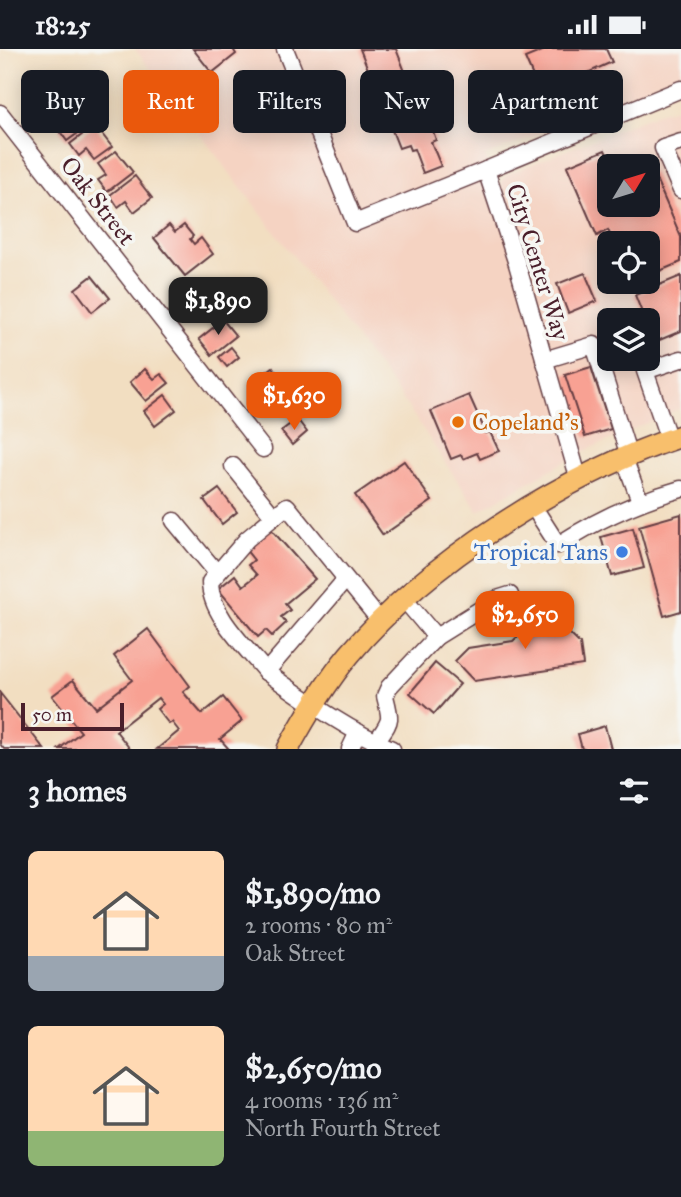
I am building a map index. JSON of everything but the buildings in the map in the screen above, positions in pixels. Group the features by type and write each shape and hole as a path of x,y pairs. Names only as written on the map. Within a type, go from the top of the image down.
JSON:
{"main road":[{"path":"288,749 313,705 351,653 404,599 462,554 533,506 626,457 675,438"}],"street":[{"name":"City Center Way","path":"285,49 355,223 486,170 517,264 579,480"},
{"path":"486,170 681,89"},
{"name":"Oak Street","path":"0,113 263,449"},
{"path":"681,142 663,148 681,190"},
{"path":"544,360 594,345 640,501"},
{"path":"675,438 645,371 681,359"},
{"path":"233,466 274,517"},
{"path":"533,506 558,545 640,501 681,489"},
{"path":"381,622 288,506 247,539 210,582 210,597 219,614 266,672 358,733 392,749"},
{"path":"174,521 217,573"},
{"path":"266,672 346,579"},
{"path":"376,742 390,720 385,696 388,687 436,638 498,599 510,595"},
{"path":"404,599 436,638"},
{"path":"350,749 358,733"}],"shaded area":[{"path":"135,49 681,49 681,72 623,98 623,70 468,70 468,133 542,133 485,156 500,191 502,181 508,174 609,133 623,133 623,127 681,107 681,408 578,454 478,511 402,398 199,133 219,133 219,70 151,70"}],"place":[{"name":"Copeland's","path":"458,422"},
{"name":"Tropical Tans","path":"622,552"}]}
